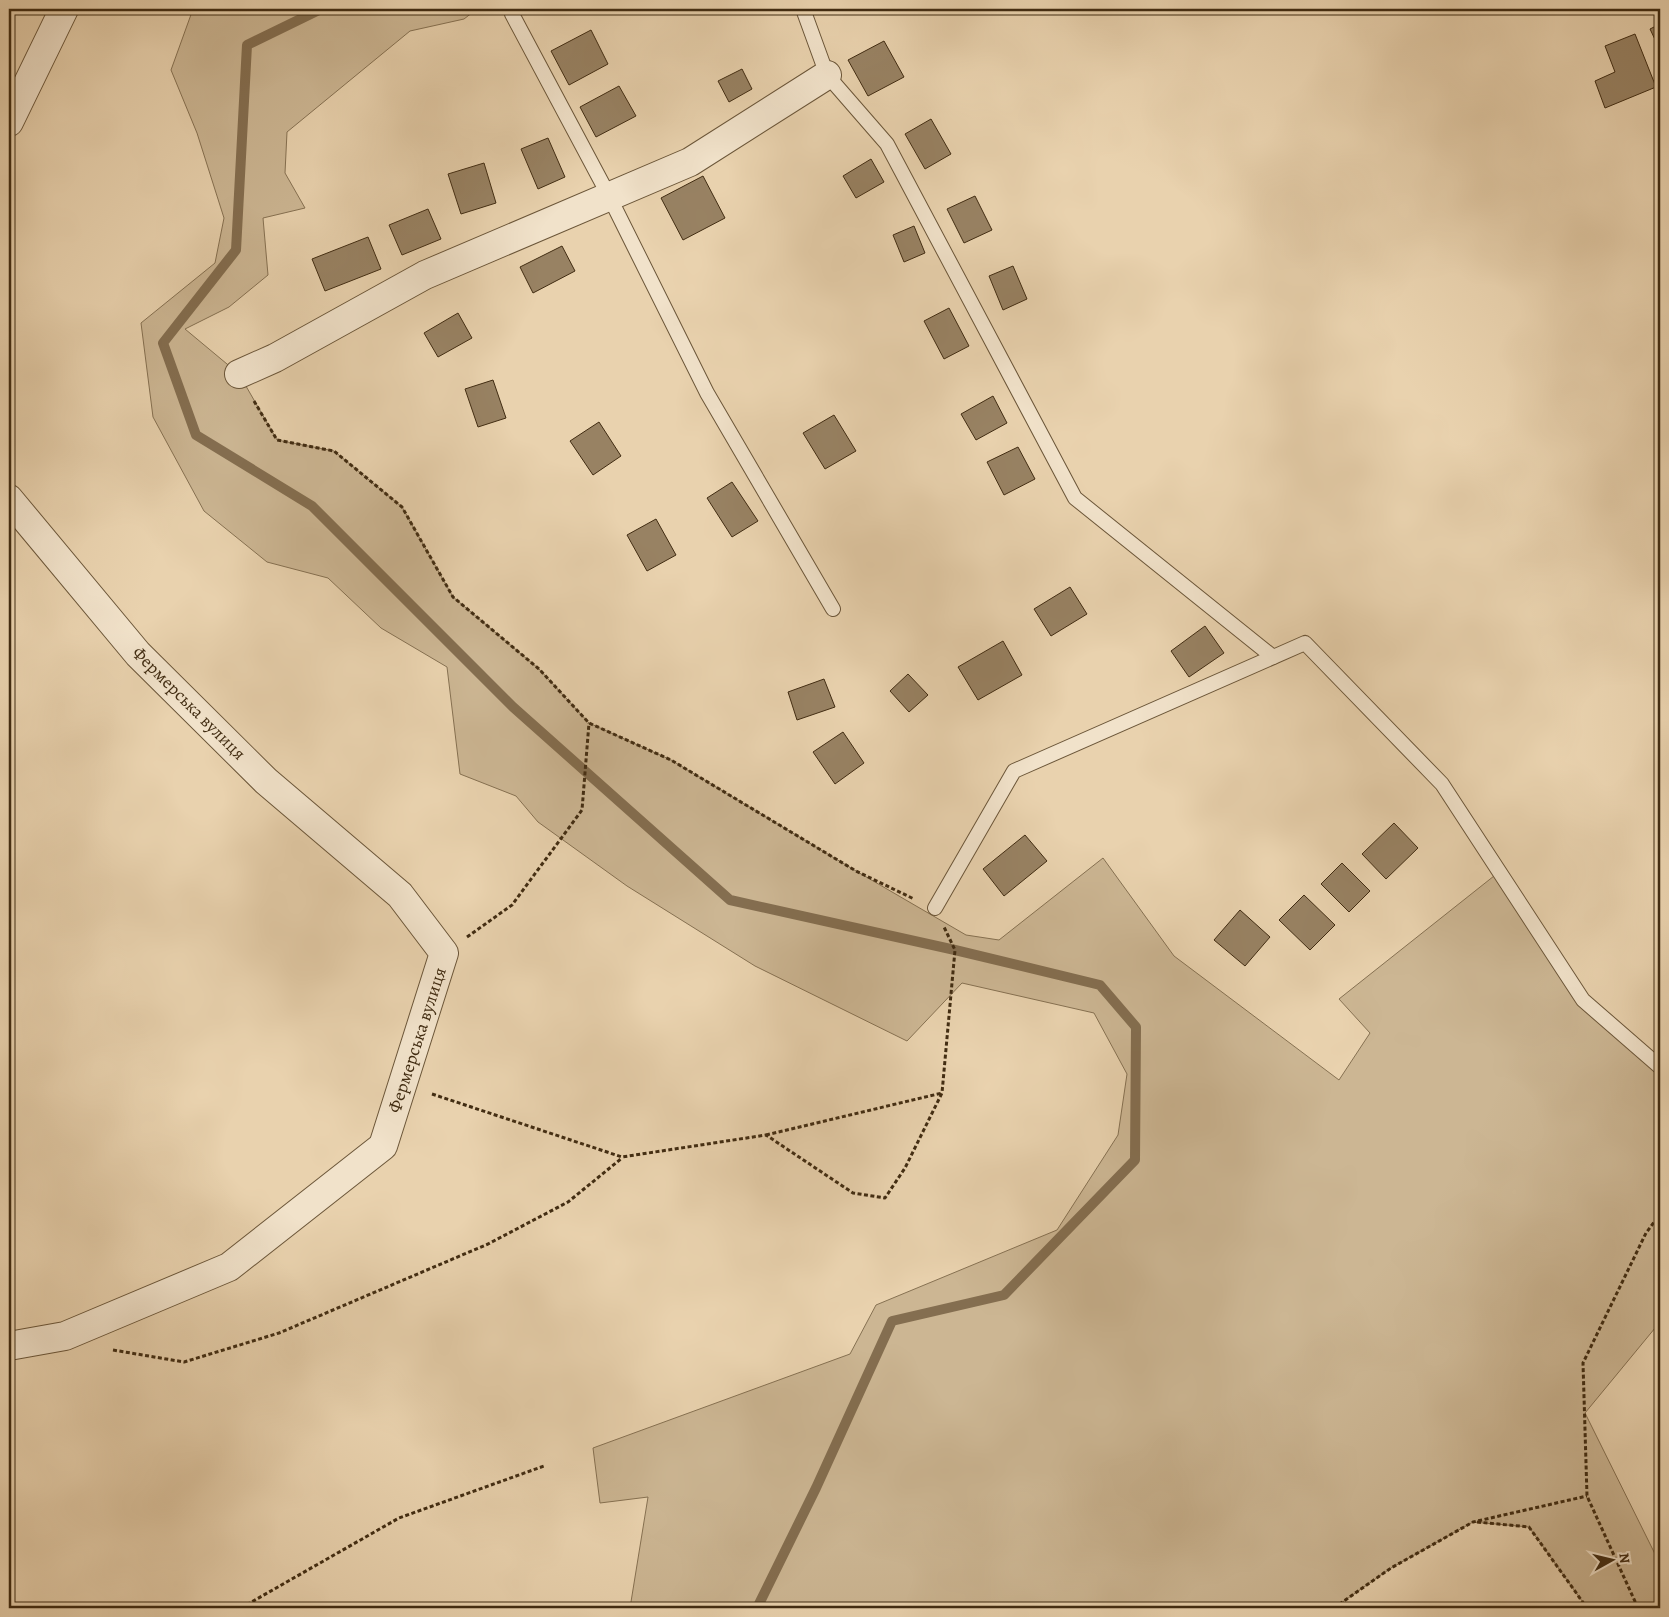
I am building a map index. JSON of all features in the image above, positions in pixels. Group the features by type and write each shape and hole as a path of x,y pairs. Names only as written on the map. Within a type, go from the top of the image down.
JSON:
{"street":[{"path":"9,122 64,9"},
{"path":"239,374 275,358 425,275 690,162 827,76"},
{"name":"Фермерська вулиця","path":"9,499 138,654 266,781 400,895 444,953 383,1146 229,1267 65,1336 9,1346"}],"lane":[{"path":"803,9 827,76 887,144 1075,498 1273,657"},
{"path":"512,14 609,196 707,393 833,609"},
{"path":"935,908 1014,771 1305,643 1442,784 1583,1000 1660,1067"}],"path":[{"path":"239,374 277,440 334,451 402,507 453,597 539,669 589,723 671,760 856,872 935,908 955,950 942,1093 905,1168 885,1198 853,1193 766,1135"},
{"path":"444,953 512,905 582,810 589,723"},
{"path":"403,1084 622,1157 766,1135 942,1093"},
{"path":"112,1350 184,1362 279,1333 488,1244 568,1202 622,1157"},
{"path":"1638,1608 1587,1496 1583,1363 1646,1233 1660,1214"},
{"path":"241,1608 399,1518 544,1466"},
{"path":"1334,1608 1390,1568 1473,1522 1587,1496"},
{"path":"1473,1522 1529,1527 1587,1608"}],"shaded area":[{"path":"193,9 477,9 464,19 410,31 287,132 285,173 305,208 263,218 268,275 229,307 185,329 239,374 277,440 334,451 402,507 453,597 539,669 589,723 671,760 966,935 999,940 1103,858 1174,956 1339,1080 1370,1033 1339,999 1499,872 1583,1000 1660,1067 1660,1322 1585,1413 1660,1564 1660,1608 1587,1608 1529,1527 1473,1522 1391,1568 1334,1608 630,1608 648,1497 600,1503 593,1448 850,1354 876,1305 1057,1230 1118,1135 1127,1074 1094,1013 962,983 907,1041 755,966 627,886 538,822 516,796 460,774 447,667 381,628 328,578 267,562 204,511 153,417 141,323 215,263 224,218 197,133 171,70"}],"building":[{"path":"1660,24 1660,50 1650,29"},
{"path":"591,30 608,64 569,85 551,51"},
{"path":"1635,34 1656,87 1605,108 1595,81 1615,72 1605,46"},
{"path":"884,41 904,77 868,96 848,60"},
{"path":"742,69 752,89 729,102 718,81"},
{"path":"619,86 636,116 596,137 580,107"},
{"path":"931,119 951,154 925,169 905,134"},
{"path":"548,138 565,177 538,189 521,149"},
{"path":"871,159 884,182 856,198 843,176"},
{"path":"484,163 496,203 461,214 448,174"},
{"path":"703,176 725,218 683,240 661,198"},
{"path":"975,196 992,230 964,243 947,209"},
{"path":"428,209 441,239 402,255 389,225"},
{"path":"914,226 925,253 904,262 893,235"},
{"path":"368,237 381,269 325,291 312,259"},
{"path":"562,246 575,271 533,293 520,267"},
{"path":"1013,266 1027,299 1003,310 989,276"},
{"path":"949,308 969,346 944,359 924,321"},
{"path":"458,313 472,338 438,357 424,333"},
{"path":"493,380 506,418 478,427 465,389"},
{"path":"993,396 1007,423 976,440 961,414"},
{"path":"834,415 856,451 825,469 803,433"},
{"path":"599,422 621,456 593,475 570,441"},
{"path":"1018,447 1035,479 1004,495 987,462"},
{"path":"732,482 758,521 732,537 707,498"},
{"path":"656,519 676,555 647,571 627,535"},
{"path":"1070,587 1087,614 1051,636 1034,609"},
{"path":"1205,626 1224,653 1189,677 1171,651"},
{"path":"1003,641 1022,675 978,700 958,667"},
{"path":"908,674 928,695 909,712 890,691"},
{"path":"824,679 835,707 797,720 788,692"},
{"path":"843,732 864,763 835,784 813,752"},
{"path":"1394,823 1418,848 1386,879 1362,854"},
{"path":"1025,835 1047,861 1004,896 983,869"},
{"path":"1342,863 1370,891 1349,912 1321,884"},
{"path":"1304,895 1335,925 1310,950 1279,920"},
{"path":"1240,910 1270,937 1245,966 1214,940"}],"waterway":[{"path":"321,9 247,45 236,250 163,343 196,435 312,506 513,707 730,900 955,950 1100,985 1136,1027 1135,1160 1004,1295 892,1321 816,1488 757,1608"}]}
